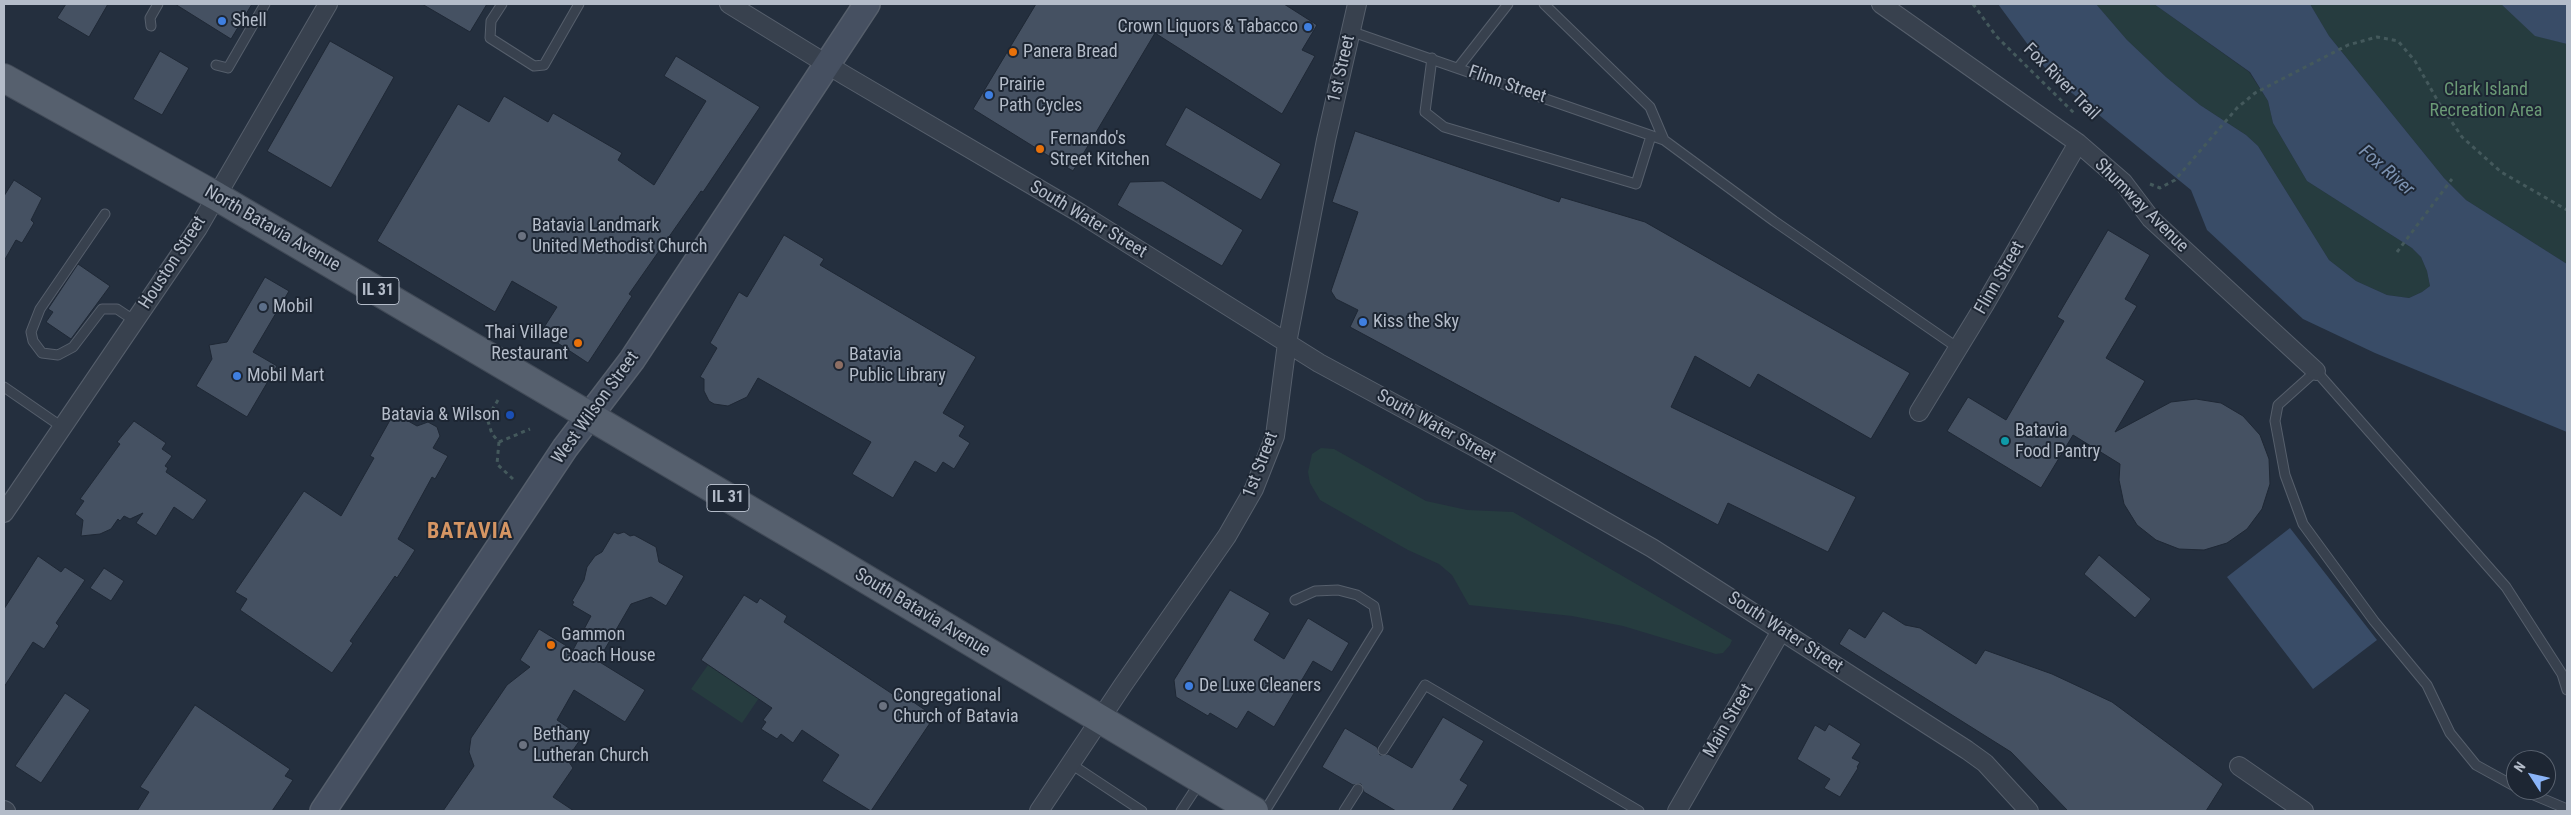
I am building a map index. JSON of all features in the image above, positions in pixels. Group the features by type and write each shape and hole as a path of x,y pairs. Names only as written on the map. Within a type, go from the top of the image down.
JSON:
{"main road":[{"name":"West Wilson Street","path":"323,811 565,448 632,360 867,4"},
{"name":"North Batavia Avenue","path":"4,78 216,196 590,416"},
{"name":"South Batavia Avenue","path":"590,416 1254,811"}],"street":[{"name":"Houston Street","path":"4,513 198,228 328,4"},
{"name":"South Water Street","path":"729,4 1078,212 1287,343 1652,548 1968,750 1990,768 2029,811"},
{"name":"1st Street","path":"1039,811 1227,536 1254,489 1275,436 1287,343 1326,140 1357,4"},
{"name":"Shumway Avenue","path":"1881,4 2078,143 2123,182 2150,219 2316,371"},
{"name":"Flinn Street","path":"1918,412 1958,348 2078,143"},
{"name":"Main Street","path":"1677,811 1782,631"},
{"path":"2239,766 2304,811"}],"lane":[{"path":"151,26 150,18 158,4"},
{"path":"216,65 228,68 265,4"},
{"path":"502,4 492,21 490,38 534,66 544,64 579,4"},
{"path":"1458,68 1508,4"},
{"path":"1544,4 1650,107 1664,140 1774,221 1958,348"},
{"name":"Flinn Street","path":"1350,32 1432,58 1664,140"},
{"path":"1432,58 1425,112 1444,127 1636,184 1651,136"},
{"path":"105,214 40,309 31,332 32,341 42,352 58,356 73,347 102,309 117,309 135,321"},
{"path":"2506,782 2476,765 2455,739 2427,685 2374,621 2303,524 2285,475 2275,421 2278,405 2316,371 2506,587 2562,674 2567,690"},
{"path":"4,387 62,427"},
{"path":"1265,811 1378,628 1374,606 1356,595 1338,590 1314,591 1296,600"},
{"path":"1383,750 1425,684 1639,811"},
{"path":"1070,764 1142,811"},
{"path":"1181,811 1201,780"},
{"path":"1344,811 1358,789"},
{"path":"2546,800 2567,809"}],"path":[{"name":"Fox River Trail","path":"1973,4 1996,36 2077,116"},
{"path":"2175,180 2230,116 2256,93 2348,45 2377,37 2398,41 2416,61 2439,104 2462,137 2501,172 2567,210"},
{"path":"2397,252 2452,179"},
{"path":"498,400 487,418 492,434 499,442 497,464 513,479"},
{"path":"499,442 530,428"}],"green space":[{"path":"2096,4 2154,4 2249,72 2268,101 2273,123 2307,181 2412,248 2421,257 2427,271 2430,286 2409,298 2387,295 2356,281 2329,260 2258,146 2246,135 2200,105 2166,77 2127,40"},
{"name":"Clark Island Recreation Area","path":"2310,4 2501,4 2535,35 2567,44 2567,264 2466,200 2444,178 2329,36"},
{"path":"1321,448 1334,449 1426,501 1467,510 1513,512 1732,640 1730,645 1723,653 1716,654 1623,626 1572,616 1469,605 1452,575 1439,564 1408,550 1320,500 1310,483 1308,472 1312,454"},
{"path":"708,665 759,698 742,723 691,689"}],"water":[{"name":"Fox River","path":"1998,4 2096,4 2127,40 2166,77 2200,105 2246,135 2258,146 2329,260 2356,281 2387,295 2409,298 2430,286 2427,271 2421,257 2412,248 2307,181 2273,123 2268,101 2250,72 2154,4 2310,4 2329,36 2444,178 2466,200 2567,264 2567,432 2375,353 2303,319 2207,230 2191,190 2051,76"},
{"path":"2501,4 2567,4 2567,44 2535,36"},
{"path":"2290,528 2377,640 2313,689 2227,577"}],"building":[{"path":"66,4 108,4 89,37 57,18"},
{"name":"Shell","path":"175,4 252,4 231,39"},
{"path":"422,4 487,4 470,32"},
{"path":"1036,4 1284,4 1317,25 1302,50 1315,56 1282,114 1155,33 1073,171 973,109"},
{"path":"330,41 394,77 331,188 267,151"},
{"path":"160,51 189,68 162,115 133,99"},
{"path":"676,56 760,107 703,192 701,191 629,294 632,296 588,363 541,332 557,307 512,281 495,312 377,241 458,104 489,122 504,96 548,122 553,113 622,153 618,160 654,185 706,101 664,76"},
{"path":"1186,107 1281,164 1261,200 1165,145"},
{"path":"1355,131 1559,202 1561,197 1645,222 1910,373 1871,439 1758,374 1750,388 1695,356 1671,407 1856,497 1828,552 1728,503 1718,525 1350,327 1358,310 1336,299 1331,291 1358,212 1332,202"},
{"path":"14,180 42,198 31,220 34,223 22,243 16,240 4,261 4,196"},
{"path":"1163,181 1243,230 1222,266 1117,205 1130,182"},
{"path":"2108,230 2150,255 2125,299 2137,306 2106,358 2145,381 2115,432 2171,402 2196,399 2221,403 2243,416 2260,435 2269,459 2270,484 2262,509 2247,529 2227,543 2204,550 2179,549 2156,540 2137,525 2124,504 2119,480 2120,464 2073,435 2041,488 1947,431 1968,397 2006,420 2064,321 2057,317"},
{"name":"Batavia Public Library","path":"784,235 824,259 820,265 976,357 943,413 965,426 959,436 970,443 954,469 943,462 936,473 915,461 893,498 852,474 871,442 758,378 747,397 728,406 714,404 709,401 704,391 704,379 700,377 717,348 710,343 739,292 747,297"},
{"path":"78,264 110,286 71,339 46,322 53,312 48,309"},
{"name":"Mobil Mart","path":"265,277 289,291 253,352 277,366 247,417 196,386 212,359 209,345 227,342"},
{"path":"394,413 417,426 428,422 437,427 440,436 433,448 448,456 435,479 432,477 398,539 415,550 397,578 395,576 350,641 353,643 332,673 240,610 247,599 235,592 304,491 341,516 374,458 370,456"},
{"path":"134,421 166,443 162,449 172,456 165,466 168,468 166,472 207,500 193,520 174,507 156,536 136,523 143,513 130,519 124,516 120,521 118,519 111,529 100,534 81,536 83,520 75,514 84,501 80,499 120,444 117,442"},
{"path":"614,532 618,534 624,532 630,536 634,535 656,547 659,562 684,576 666,606 651,597 631,604 598,661 645,690 625,722 574,690 557,720 582,737 567,759 573,768 553,797 574,811 443,811 474,766 469,752 471,738 507,685 530,667 520,660 539,629 573,650 591,616 572,605 574,602 572,601 584,580 587,567 595,556 602,552"},
{"path":"2099,555 2151,599 2135,618 2084,574"},
{"path":"38,556 61,572 65,567 85,580 56,623 59,626 44,649 33,642 4,687 4,609"},
{"path":"104,568 124,581 111,601 90,588"},
{"path":"1230,590 1270,613 1254,640 1284,659 1308,618 1349,643 1332,672 1313,661 1274,727 1248,711 1237,729 1210,713 1208,716 1176,697 1174,680"},
{"name":"Congregational Church of Batavia","path":"744,595 757,603 760,598 787,616 784,622 894,695 897,691 925,710 922,714 932,720 871,811 822,781 839,755 802,730 793,743 781,734 777,739 761,729 766,722 763,720 772,708 701,660"},
{"path":"1883,611 1905,625 1920,628 1976,664 1985,650 2052,674 2112,702 2223,784 2206,811 2068,811 2011,752 1839,644 1849,628 1865,638"},
{"path":"65,693 90,710 41,783 15,766"},
{"path":"195,705 290,769 285,776 293,780 272,811 137,811 149,792 140,787"},
{"path":"1443,717 1484,741 1460,780 1468,785 1452,811 1396,811 1364,792 1361,784 1353,785 1322,767 1345,728 1377,747 1380,755 1388,754 1412,768"},
{"path":"1829,724 1861,744 1852,758 1860,762 1858,768 1840,797 1824,788 1830,779 1797,759 1815,725 1825,731"}],"place":[{"name":"Shell","path":"222,21"},
{"name":"Crown Liquors & Tabacco","path":"1308,27"},
{"name":"Panera Bread","path":"1013,52"},
{"name":"Prairie Path Cycles","path":"989,95"},
{"name":"Fernando's Street Kitchen","path":"1040,149"},
{"name":"Batavia Landmark United Methodist Church","path":"522,236"},
{"name":"Mobil","path":"263,307"},
{"name":"Kiss the Sky","path":"1363,322"},
{"name":"Thai Village Restaurant","path":"578,343"},
{"name":"Batavia Public Library","path":"839,365"},
{"name":"Mobil Mart","path":"237,376"},
{"name":"Batavia & Wilson","path":"510,415"},
{"name":"Batavia Food Pantry","path":"2005,441"},
{"name":"Gammon Coach House","path":"551,645"},
{"name":"De Luxe Cleaners","path":"1189,686"},
{"name":"Congregational Church of Batavia","path":"883,706"},
{"name":"Bethany Lutheran Church","path":"523,745"}],"district":[{"name":"BATAVIA","path":"470,532"}]}
